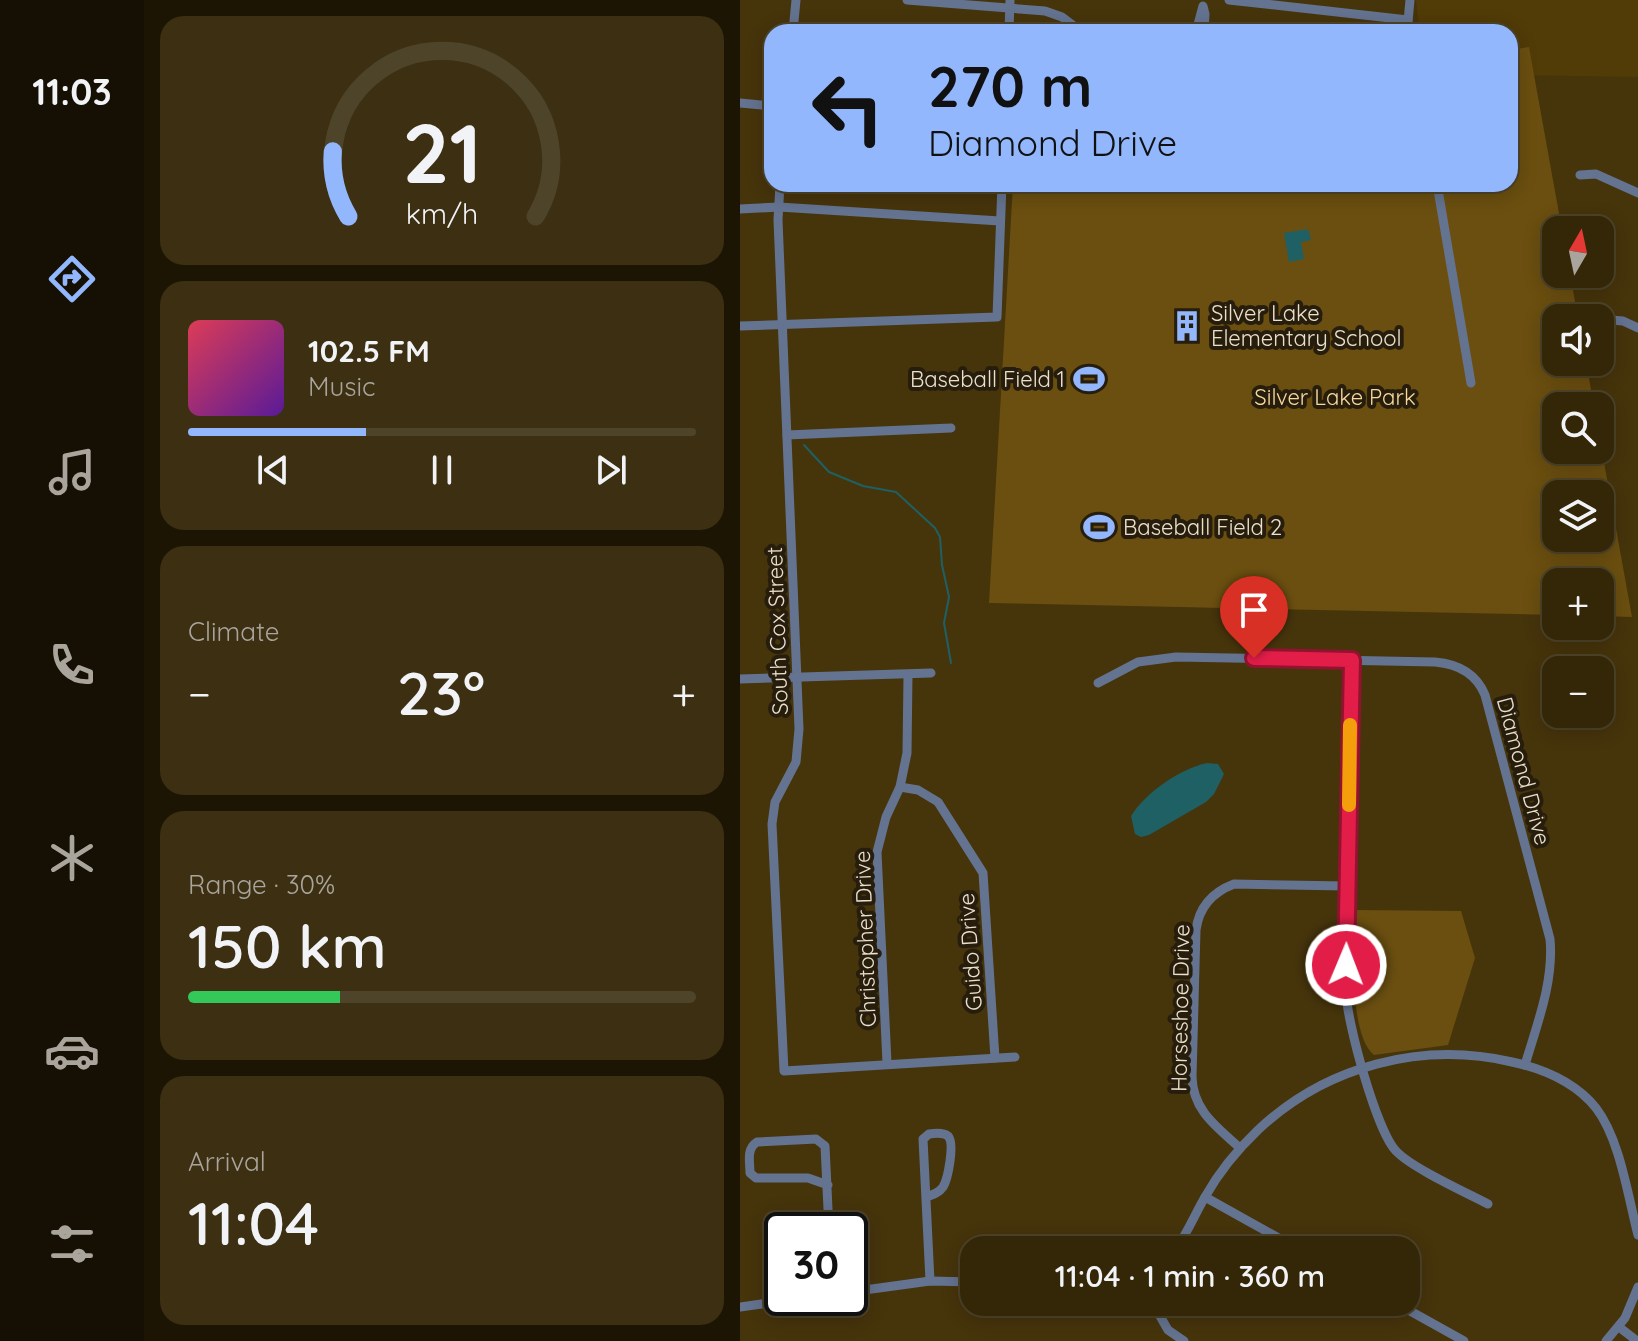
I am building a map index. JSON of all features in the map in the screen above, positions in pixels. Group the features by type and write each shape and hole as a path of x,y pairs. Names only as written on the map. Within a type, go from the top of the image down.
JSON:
{"street":[{"path":"794,24 796,0"},
{"path":"907,0 1010,4 1054,14 1070,24"},
{"path":"1229,0 1408,20"},
{"path":"1408,24 1410,0"},
{"path":"1198,24 1203,3"},
{"path":"1203,3 1204,24"},
{"path":"1009,24 1010,4"},
{"path":"740,103 764,105"},
{"path":"1580,175 1596,174 1638,193"},
{"name":"South Cox Street","path":"780,192 799,729 796,762 775,802 772,824 784,1071 887,1063"},
{"path":"740,326 997,317 1002,192"},
{"path":"1438,192 1471,383"},
{"path":"740,209 779,207 1000,221"},
{"path":"1614,320 1638,328"},
{"path":"787,435 951,428"},
{"name":"Diamond Drive","path":"1098,683 1126,667 1162,657 1445,663 1463,669 1483,689 1550,939 1548,984 1525,1065"},
{"path":"1352,660 1346,1010 1386,1136 1397,1152 1488,1204"},
{"path":"740,679 931,673"},
{"name":"Christopher Drive","path":"887,1063 877,852 886,817 900,787 907,753 908,675"},
{"name":"Guido Drive","path":"900,787 918,790 938,802 983,873 995,1058"},
{"name":"Horseshoe Drive","path":"1240,1148 1201,1111 1194,1096 1196,930 1200,914 1218,892 1234,884 1347,886"},
{"path":"1183,1236 1205,1197 1240,1148 1288,1105 1325,1083 1363,1068 1397,1059 1437,1055 1479,1056 1525,1065 1547,1072 1574,1087 1603,1118 1615,1146 1638,1235"},
{"path":"887,1063 1015,1057"},
{"path":"926,1197 936,1194 944,1186 952,1146 951,1138 944,1133 929,1134 923,1139 930,1281"},
{"path":"828,1185 808,1178 756,1178 750,1173 749,1150 757,1142 816,1139 825,1146 828,1185 829,1212"},
{"path":"1205,1197 1275,1236"},
{"path":"868,1290 930,1281 960,1282"},
{"path":"1606,1341 1630,1309 1638,1287"},
{"path":"740,1307 764,1304"},
{"path":"1160,1316 1168,1330 1184,1341"},
{"path":"1419,1316 1464,1341"},
{"path":"1619,1327 1637,1341"}],"shaded area":[{"path":"1416,0 1638,0 1638,77 1518,75 1518,24 1419,24"}],"green space":[{"name":"Silver Lake Park","path":"1529,47 1559,216 1542,216 1542,288 1573,288 1575,304 1542,304 1542,376 1589,376 1591,392 1542,392 1542,464 1604,464 1607,480 1542,480 1542,552 1614,552 1614,517 1632,617 1614,616 1614,568 1542,568 1542,615 989,603 1013,192 1518,192 1518,49"},
{"path":"1355,910 1461,911 1475,958 1448,1045 1374,1055 1366,1044 1356,1009 1354,987"}],"water":[{"path":"1308,229 1311,240 1301,242 1304,259 1289,262 1284,233"},
{"path":"1207,763 1218,764 1224,774 1214,794 1206,802 1149,835 1141,837 1135,834 1131,816 1145,798 1175,776"}],"waterway":[{"path":"804,445 829,472 863,486 896,492 935,528 940,537 949,597 944,623 951,663"}],"slow traffic":[{"path":"1349,805 1350,725"}],"place":[{"name":"Silver Lake Elementary School","path":"1187,326"},
{"name":"Baseball Field 1","path":"1089,379"},
{"name":"Baseball Field 2","path":"1099,527"}],"route":[{"path":"1254,658 1352,660 1346,965"}]}
